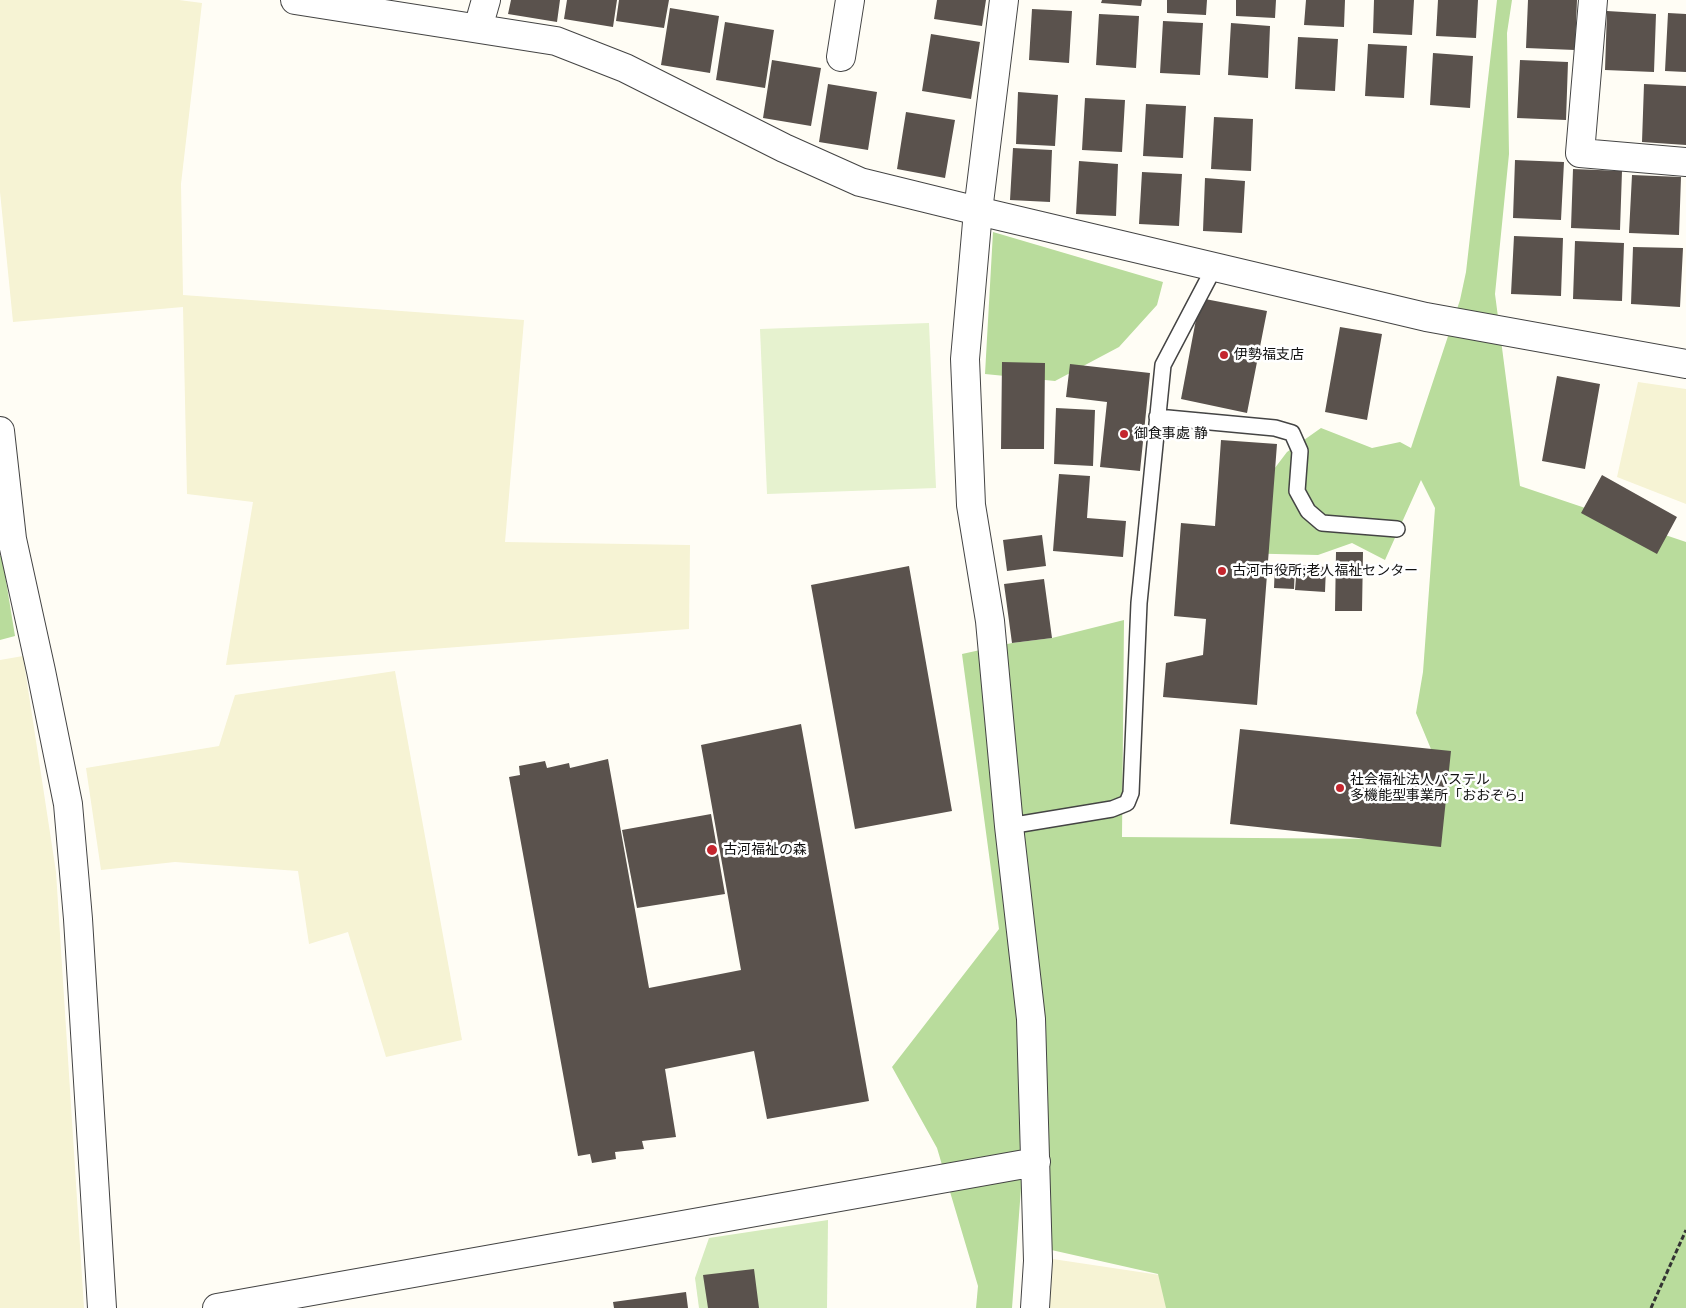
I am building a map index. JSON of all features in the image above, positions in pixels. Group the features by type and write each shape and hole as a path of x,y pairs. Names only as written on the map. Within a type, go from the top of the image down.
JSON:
{"street":[{"path":"294,0 556,41 625,68 784,148 860,182 1214,268 1426,317 1686,364"},
{"path":"478,28 486,0"},
{"path":"841,57 850,0"},
{"path":"1004,0 978,211 964,359 971,496 990,621 1009,826 1031,1019 1038,1261 1035,1308"},
{"path":"1593,0 1580,153 1686,162"},
{"path":"0,431 6,539 42,671 68,804 78,919 102,1308"},
{"path":"217,1308 1036,1162"}],"lane":[{"path":"1009,826 1112,809 1127,803 1131,793 1139,603 1163,365 1214,268"},
{"path":"1157,417 1275,428 1292,433 1300,451 1297,491 1308,511 1322,523 1397,529"}],"path":[{"path":"1651,1308 1686,1230"}],"shaded area":[{"path":"0,0 179,0 202,3 181,184 183,295 524,320 505,542 690,545 689,629 226,665 253,502 187,494 183,307 13,322 0,192"},
{"path":"1638,382 1686,389 1686,504 1617,477"},
{"path":"23,656 56,872 84,1308 0,1308 0,660"},
{"path":"395,671 462,1040 386,1057 348,932 309,944 298,871 175,862 101,870 86,768 219,746 235,695"},
{"path":"1046,1258 1173,1277 1179,1308 1045,1308"}],"green space":[{"path":"1497,0 1512,0 1507,33 1509,154 1495,294 1520,486 1686,542 1686,1308 1166,1308 1158,1274 1047,1249 1022,1175 1012,1308 976,1308 978,1286 937,1148 892,1067 999,929 962,654 1012,643 1052,638 1124,620 1122,837 1387,839 1443,778 1416,713 1423,672 1435,508 1421,480 1385,560 1352,543 1318,555 1233,553 1262,485 1287,452 1321,428 1372,448 1400,442 1411,448 1460,300 1466,272"},
{"path":"993,232 1163,282 1157,305 1119,347 1055,381 985,374"},
{"path":"929,323 936,488 767,494 760,329"},
{"path":"0,556 2,556 15,636 0,640"},
{"path":"828,1220 827,1308 699,1308 695,1278 709,1238"}],"building":[{"path":"511,0 560,0 557,22 508,14"},
{"path":"567,0 617,0 613,27 564,19"},
{"path":"619,0 669,0 664,28 616,21"},
{"path":"937,0 986,0 982,26 934,19"},
{"path":"1102,0 1142,0 1141,6 1101,3"},
{"path":"1167,0 1207,0 1206,15 1167,13"},
{"path":"1236,0 1276,0 1275,18 1236,16"},
{"path":"1306,0 1345,0 1344,27 1304,25"},
{"path":"1374,0 1414,0 1412,35 1373,33"},
{"path":"1438,0 1478,0 1476,38 1436,36"},
{"path":"1528,0 1577,0 1575,50 1526,48"},
{"path":"670,8 719,16 710,73 661,65"},
{"path":"1032,9 1072,11 1069,63 1029,60"},
{"path":"1607,11 1656,14 1654,72 1605,70"},
{"path":"1668,13 1686,14 1686,72 1665,71"},
{"path":"1099,14 1139,16 1136,68 1096,65"},
{"path":"1163,21 1203,23 1200,75 1160,73"},
{"path":"725,22 774,30 765,88 716,80"},
{"path":"1231,23 1270,26 1268,78 1228,75"},
{"path":"931,34 980,42 971,99 922,91"},
{"path":"1298,37 1338,39 1335,91 1295,89"},
{"path":"1368,44 1407,46 1404,98 1365,96"},
{"path":"1433,53 1473,56 1470,108 1430,105"},
{"path":"772,60 821,68 811,126 763,118"},
{"path":"1520,60 1568,62 1566,120 1517,118"},
{"path":"828,84 877,92 868,150 819,142"},
{"path":"1644,84 1686,86 1686,145 1642,142"},
{"path":"1018,92 1058,95 1055,146 1016,144"},
{"path":"1085,98 1125,100 1122,152 1082,150"},
{"path":"1146,104 1186,106 1183,158 1143,156"},
{"path":"906,112 955,120 945,178 897,169"},
{"path":"1214,117 1253,119 1251,171 1211,169"},
{"path":"1013,148 1052,150 1050,202 1010,200"},
{"path":"1515,160 1564,162 1561,220 1513,218"},
{"path":"1079,161 1118,164 1116,216 1076,214"},
{"path":"1573,169 1622,171 1620,230 1571,228"},
{"path":"1142,172 1182,174 1179,226 1139,224"},
{"path":"1632,175 1681,177 1679,235 1629,233"},
{"path":"1205,178 1245,181 1242,233 1203,231"},
{"path":"1514,236 1563,238 1561,296 1511,294"},
{"path":"1575,241 1624,243 1622,301 1573,299"},
{"path":"1633,247 1683,248 1680,307 1631,304"},
{"name":"伊勢福支店","path":"1200,298 1267,311 1247,413 1181,399"},
{"path":"1340,327 1382,334 1367,420 1325,412"},
{"path":"1002,362 1045,363 1044,449 1001,449"},
{"name":"御食事處 静","path":"1070,364 1150,373 1140,471 1100,467 1107,402 1066,397"},
{"path":"1557,376 1600,384 1585,469 1542,461"},
{"path":"1056,408 1095,410 1093,466 1054,464"},
{"name":"古河市役所;老人福祉センター","path":"1221,440 1277,444 1257,705 1163,697 1166,663 1203,655 1206,619 1174,616 1181,523 1215,526"},
{"path":"1059,474 1090,476 1087,518 1126,521 1123,557 1053,551"},
{"path":"1602,475 1677,517 1657,554 1581,513"},
{"path":"1042,535 1046,566 1007,571 1003,540"},
{"path":"1336,552 1363,552 1362,611 1335,611"},
{"path":"1275,564 1295,565 1294,589 1274,588"},
{"path":"1297,565 1326,567 1325,592 1295,590"},
{"path":"909,566 952,811 855,829 811,585"},
{"path":"1044,579 1052,638 1012,643 1004,584"},
{"path":"801,724 869,1101 767,1119 754,1051 665,1069 676,1137 642,1141 644,1149 615,1152 616,1159 592,1163 590,1154 578,1156 509,777 520,775 519,766 545,761 547,768 569,763 570,768 608,759 649,988 741,970 701,745"},
{"name":"社会福祉法人パステル 多機能型事業所「おおぞら」","path":"1240,729 1451,751 1441,847 1230,824"},
{"path":"711,814 725,894 637,908 622,830"},
{"path":"754,1269 759,1308 708,1308 703,1275"},
{"path":"686,1292 688,1308 614,1308 613,1302"}],"place":[{"name":"伊勢福支店","path":"1224,355"},
{"name":"御食事處 静","path":"1124,434"},
{"name":"古河市役所;老人福祉センター","path":"1222,571"},
{"name":"社会福祉法人パステル 多機能型事業所「おおぞら」","path":"1340,788"},
{"name":"古河福祉の森","path":"712,850"}]}
